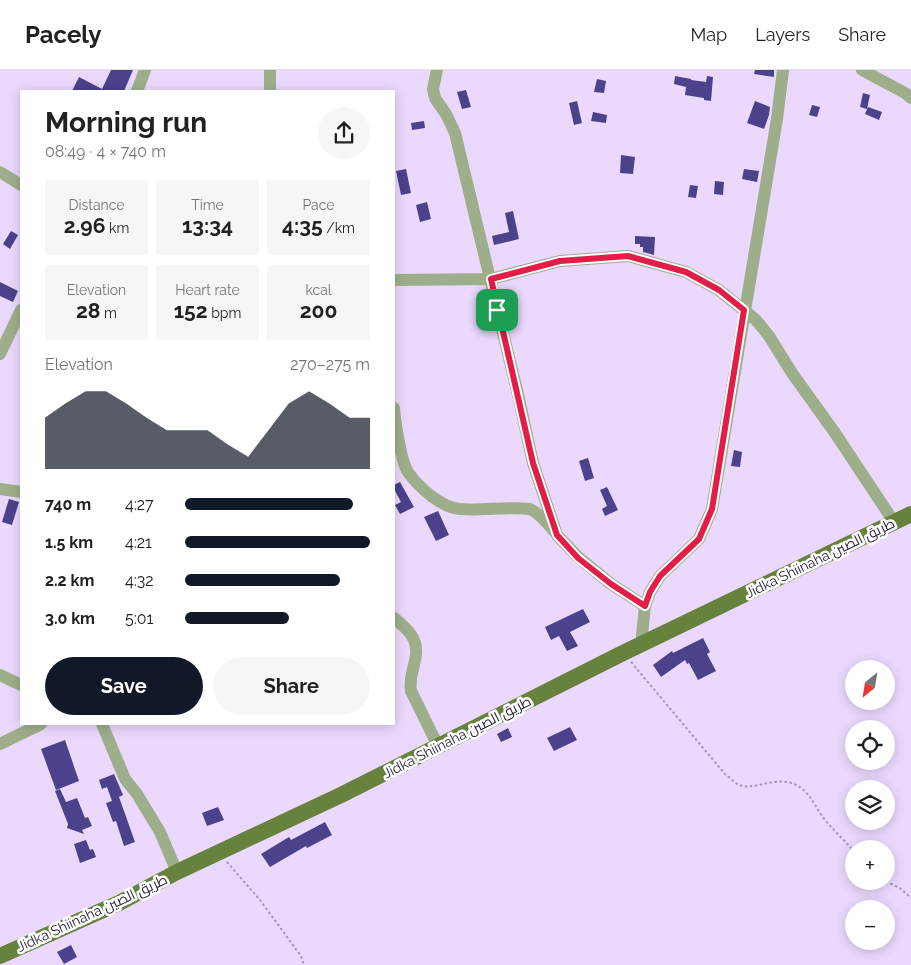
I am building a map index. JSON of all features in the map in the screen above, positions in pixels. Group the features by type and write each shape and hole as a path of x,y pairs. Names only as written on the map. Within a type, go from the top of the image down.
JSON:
{"main road":[{"name":"Jidka Shiinaha طريق الصين","path":"0,956 119,903 177,872 341,795 624,653 911,514"}],"street":[{"path":"137,90 145,70"},
{"path":"270,70 270,90"},
{"path":"437,70 433,89 435,98 446,114 455,133 533,463 557,535"},
{"path":"641,645 645,606 650,592 660,576 699,539 712,509 777,119 783,70"},
{"path":"862,70 911,98"},
{"path":"0,172 20,184"},
{"path":"395,280 491,279 560,261 628,256 686,272 719,290 756,320 769,336 792,373 835,433 894,522"},
{"path":"0,354 20,312"},
{"path":"395,419 407,472 444,506 458,510 530,509 544,519 578,558 611,584 645,606"},
{"path":"0,489 20,492"},
{"path":"395,619 408,629 414,639 417,651 409,683 438,746"},
{"path":"0,676 20,684"},
{"path":"0,744 39,725"},
{"path":"102,725 125,778 160,832 177,872"}],"path":[{"path":"624,653 725,774 738,784 748,787 776,780 792,783 804,789 822,816 845,840"},
{"path":"219,853 260,900 301,956 304,965"},
{"path":"895,886 911,898"}],"building":[{"path":"111,70 133,70 124,90 72,90 79,77 102,89"},
{"path":"755,70 774,70 774,77 754,74"},
{"path":"675,76 706,82 707,76 713,77 711,101 685,95 686,87 674,84"},
{"path":"597,79 606,81 604,93 594,92"},
{"path":"466,90 471,107 462,109 457,92"},
{"path":"863,93 870,95 867,109 860,107"},
{"path":"577,101 582,123 574,125 569,103"},
{"path":"755,101 770,107 764,129 747,123"},
{"path":"812,105 820,107 817,117 809,115"},
{"path":"868,107 882,112 879,120 865,114"},
{"path":"593,112 607,115 606,123 591,121"},
{"path":"424,121 425,128 412,130 411,123"},
{"path":"621,155 635,157 633,174 620,173"},
{"path":"406,169 411,193 401,195 396,171"},
{"path":"744,169 759,171 757,182 742,179"},
{"path":"715,181 724,182 723,195 714,194"},
{"path":"690,185 698,186 696,198 688,197"},
{"path":"427,202 431,219 420,222 416,205"},
{"path":"513,211 519,239 494,245 492,236 509,232 505,213"},
{"path":"11,231 18,235 10,249 3,244"},
{"path":"635,236 655,237 654,255 643,252 643,247 640,247 640,244 635,244"},
{"path":"0,282 18,291 13,302 0,296"},
{"path":"734,450 742,452 740,467 731,466"},
{"path":"588,458 594,478 585,481 579,461"},
{"path":"400,482 414,507 400,514 395,505 401,502 395,491 395,484"},
{"path":"607,487 618,510 605,516 602,509 607,506 600,490"},
{"path":"9,499 19,502 12,525 2,522"},
{"path":"438,511 449,535 436,541 424,517"},
{"path":"583,609 590,622 570,632 578,646 567,651 559,636 551,640 545,627"},
{"path":"703,638 710,652 707,654 716,671 698,680 689,663 687,664 685,660 661,677 653,665 672,651 673,653"},
{"path":"570,727 577,740 554,751 547,738"},
{"path":"508,728 512,737 501,742 497,734"},
{"path":"65,740 79,781 56,790 41,749"},
{"path":"114,774 123,795 119,797 135,842 124,846 116,821 113,822 106,803 112,801 107,787 102,789 99,780"},
{"path":"60,789 66,802 77,798 85,818 88,817 92,826 82,830 84,834 67,828 68,824 55,791"},
{"path":"218,807 224,820 207,826 202,813"},
{"path":"325,822 332,835 307,848 306,846 270,867 261,854 289,837 291,840"},
{"path":"86,840 90,850 93,849 96,857 80,863 74,844"},
{"path":"71,945 77,957 64,964 57,952"}],"route":[{"path":"628,256 686,272 719,290 744,310 712,509 699,539 660,576 650,592 645,606 611,584 578,558 557,535 533,463 497,310 491,279 560,261 628,256"}]}
